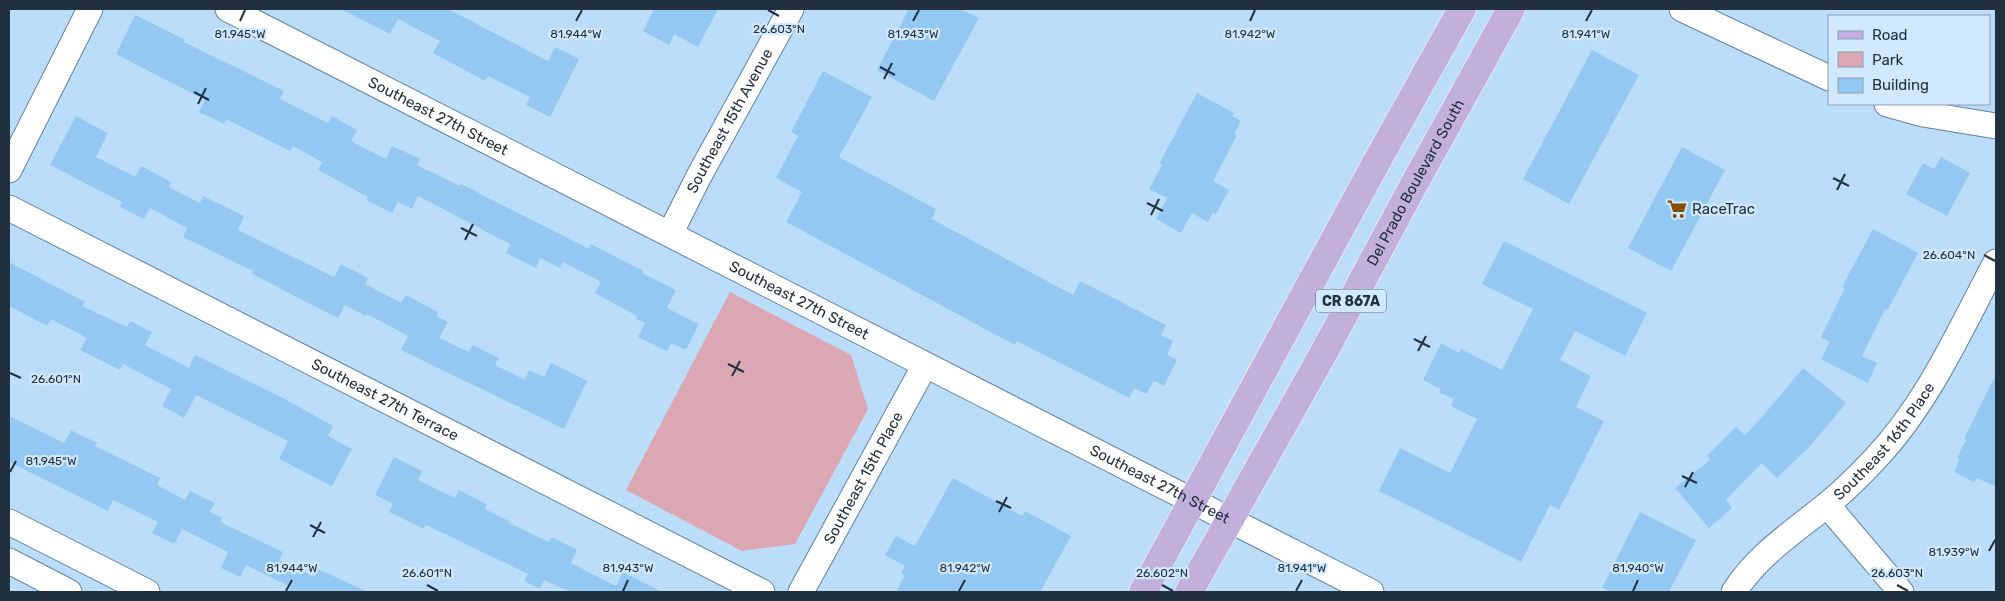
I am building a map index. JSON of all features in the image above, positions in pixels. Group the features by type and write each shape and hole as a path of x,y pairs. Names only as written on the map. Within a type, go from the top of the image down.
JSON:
{"main road":[{"name":"CR 867A","path":"1143,592 1194,502 1376,162 1462,9"},
{"name":"Del Prado Boulevard South","path":"1189,592 1323,354 1421,171 1511,9"}],"street":[{"path":"9,170 90,9"},
{"name":"Southeast 27th Street","path":"228,9 1371,592"},
{"name":"Southeast 15th Avenue","path":"670,234 699,176 791,9"},
{"path":"1682,9 1828,78"},
{"path":"1891,105 1923,114 1996,126"},
{"name":"Southeast 27th Terrace","path":"9,208 762,592"},
{"name":"Southeast 16th Place","path":"1734,592 1768,553 1844,491 1876,458 1912,415 1996,262"},
{"name":"Southeast 15th Place","path":"801,592 925,364"},
{"path":"1827,505 1901,592"},
{"path":"9,522 146,592"},
{"path":"9,561 69,592"}],"green space":[{"path":"730,292 851,355 868,409 795,544 742,551 626,490"}],"building":[{"path":"341,9 448,9 548,61 555,47 579,59 550,117 526,105 530,97 488,76 485,81 433,53 440,41 398,19 390,34"},
{"path":"654,9 718,9 698,47 674,34 669,45 643,31"},
{"path":"909,9 961,9 979,18 934,101 877,70"},
{"path":"135,15 185,40 184,42 284,91 280,99 328,123 332,116 357,130 351,141 386,159 392,146 420,159 417,165 460,186 461,184 589,249 591,244 676,290 667,308 699,324 686,350 671,343 667,351 638,337 645,323 636,319 637,316 595,293 601,282 563,262 560,268 540,258 536,268 506,253 510,244 418,196 412,209 398,202 392,213 366,200 368,197 318,170 322,162 293,146 290,151 226,119 224,124 199,112 205,100 116,54"},
{"path":"1592,50 1639,75 1569,204 1523,179"},
{"path":"823,71 872,97 839,157 936,209 932,219 1073,295 1080,281 1166,325 1161,335 1173,341 1167,355 1177,360 1164,386 1154,381 1146,394 1134,388 1129,398 1017,341 1015,345 786,222 802,192 776,178 798,136 791,132"},
{"path":"1197,93 1234,113 1232,116 1241,121 1234,134 1237,135 1213,181 1229,190 1216,214 1213,212 1208,222 1192,213 1181,233 1156,219 1167,198 1149,189 1162,165 1159,164"},
{"path":"76,116 108,133 96,157 135,177 141,166 171,182 169,187 200,203 203,196 244,216 238,230 334,277 341,264 368,278 365,284 401,303 406,295 438,312 436,316 448,322 439,338 469,352 473,345 499,358 495,365 525,380 529,370 544,377 551,363 587,381 564,429 401,350 408,336 367,314 366,316 345,305 338,318 252,274 253,271 183,237 187,228 150,208 144,219 120,207 122,202 50,165"},
{"name":"RaceTrac","path":"1682,147 1725,170 1671,271 1628,248"},
{"path":"1941,157 1970,173 1947,216 1906,194 1923,163 1934,169"},
{"path":"1873,229 1918,253 1887,311 1885,309 1862,356 1877,363 1868,383 1821,359 1830,342 1821,337 1845,288 1842,287"},
{"path":"1504,241 1647,313 1625,356 1575,331 1560,360 1591,376 1576,407 1604,421 1559,510 1550,505 1521,562 1379,491 1400,448 1450,473 1477,419 1451,406 1454,399 1439,392 1441,389 1423,380 1441,343 1459,353 1461,349 1502,370 1533,309 1482,284"},
{"path":"9,262 85,302 82,306 127,327 130,321 152,332 145,345 189,368 195,355 283,398 333,426 328,436 352,449 332,486 279,459 288,441 196,395 184,418 162,406 171,389 123,364 120,370 80,350 87,338 51,319 47,326 9,306"},
{"path":"1803,368 1846,403 1810,446 1777,478 1762,463 1726,500 1732,508 1709,528 1675,488 1710,460 1707,456 1736,427 1745,435"},
{"path":"1996,374 1996,487 1977,478 1974,482 1954,472 1960,459 1957,458 1966,440 1964,439"},
{"path":"9,416 64,443 71,430 97,443 95,446 160,478 157,485 185,500 190,491 215,503 210,512 222,518 220,522 283,552 279,560 314,577 318,569 368,592 288,592 291,587 246,565 240,577 221,568 228,552 182,529 174,544 152,533 158,522 113,500 108,511 9,462"},
{"path":"394,457 422,471 418,480 455,498 459,490 487,504 485,509 509,521 509,523 549,542 552,537 577,550 571,563 616,586 623,572 662,592 570,592 544,580 540,589 524,581 528,574 426,525 424,529 389,512 393,504 375,495"},
{"path":"953,478 1022,516 1025,511 1071,536 1040,592 896,592 905,575 901,573 905,566 885,555 896,536 915,546"},
{"path":"1640,512 1696,540 1669,592 1611,592 1602,588"}],"place":[{"name":"RaceTrac","path":"1677,209"}]}
